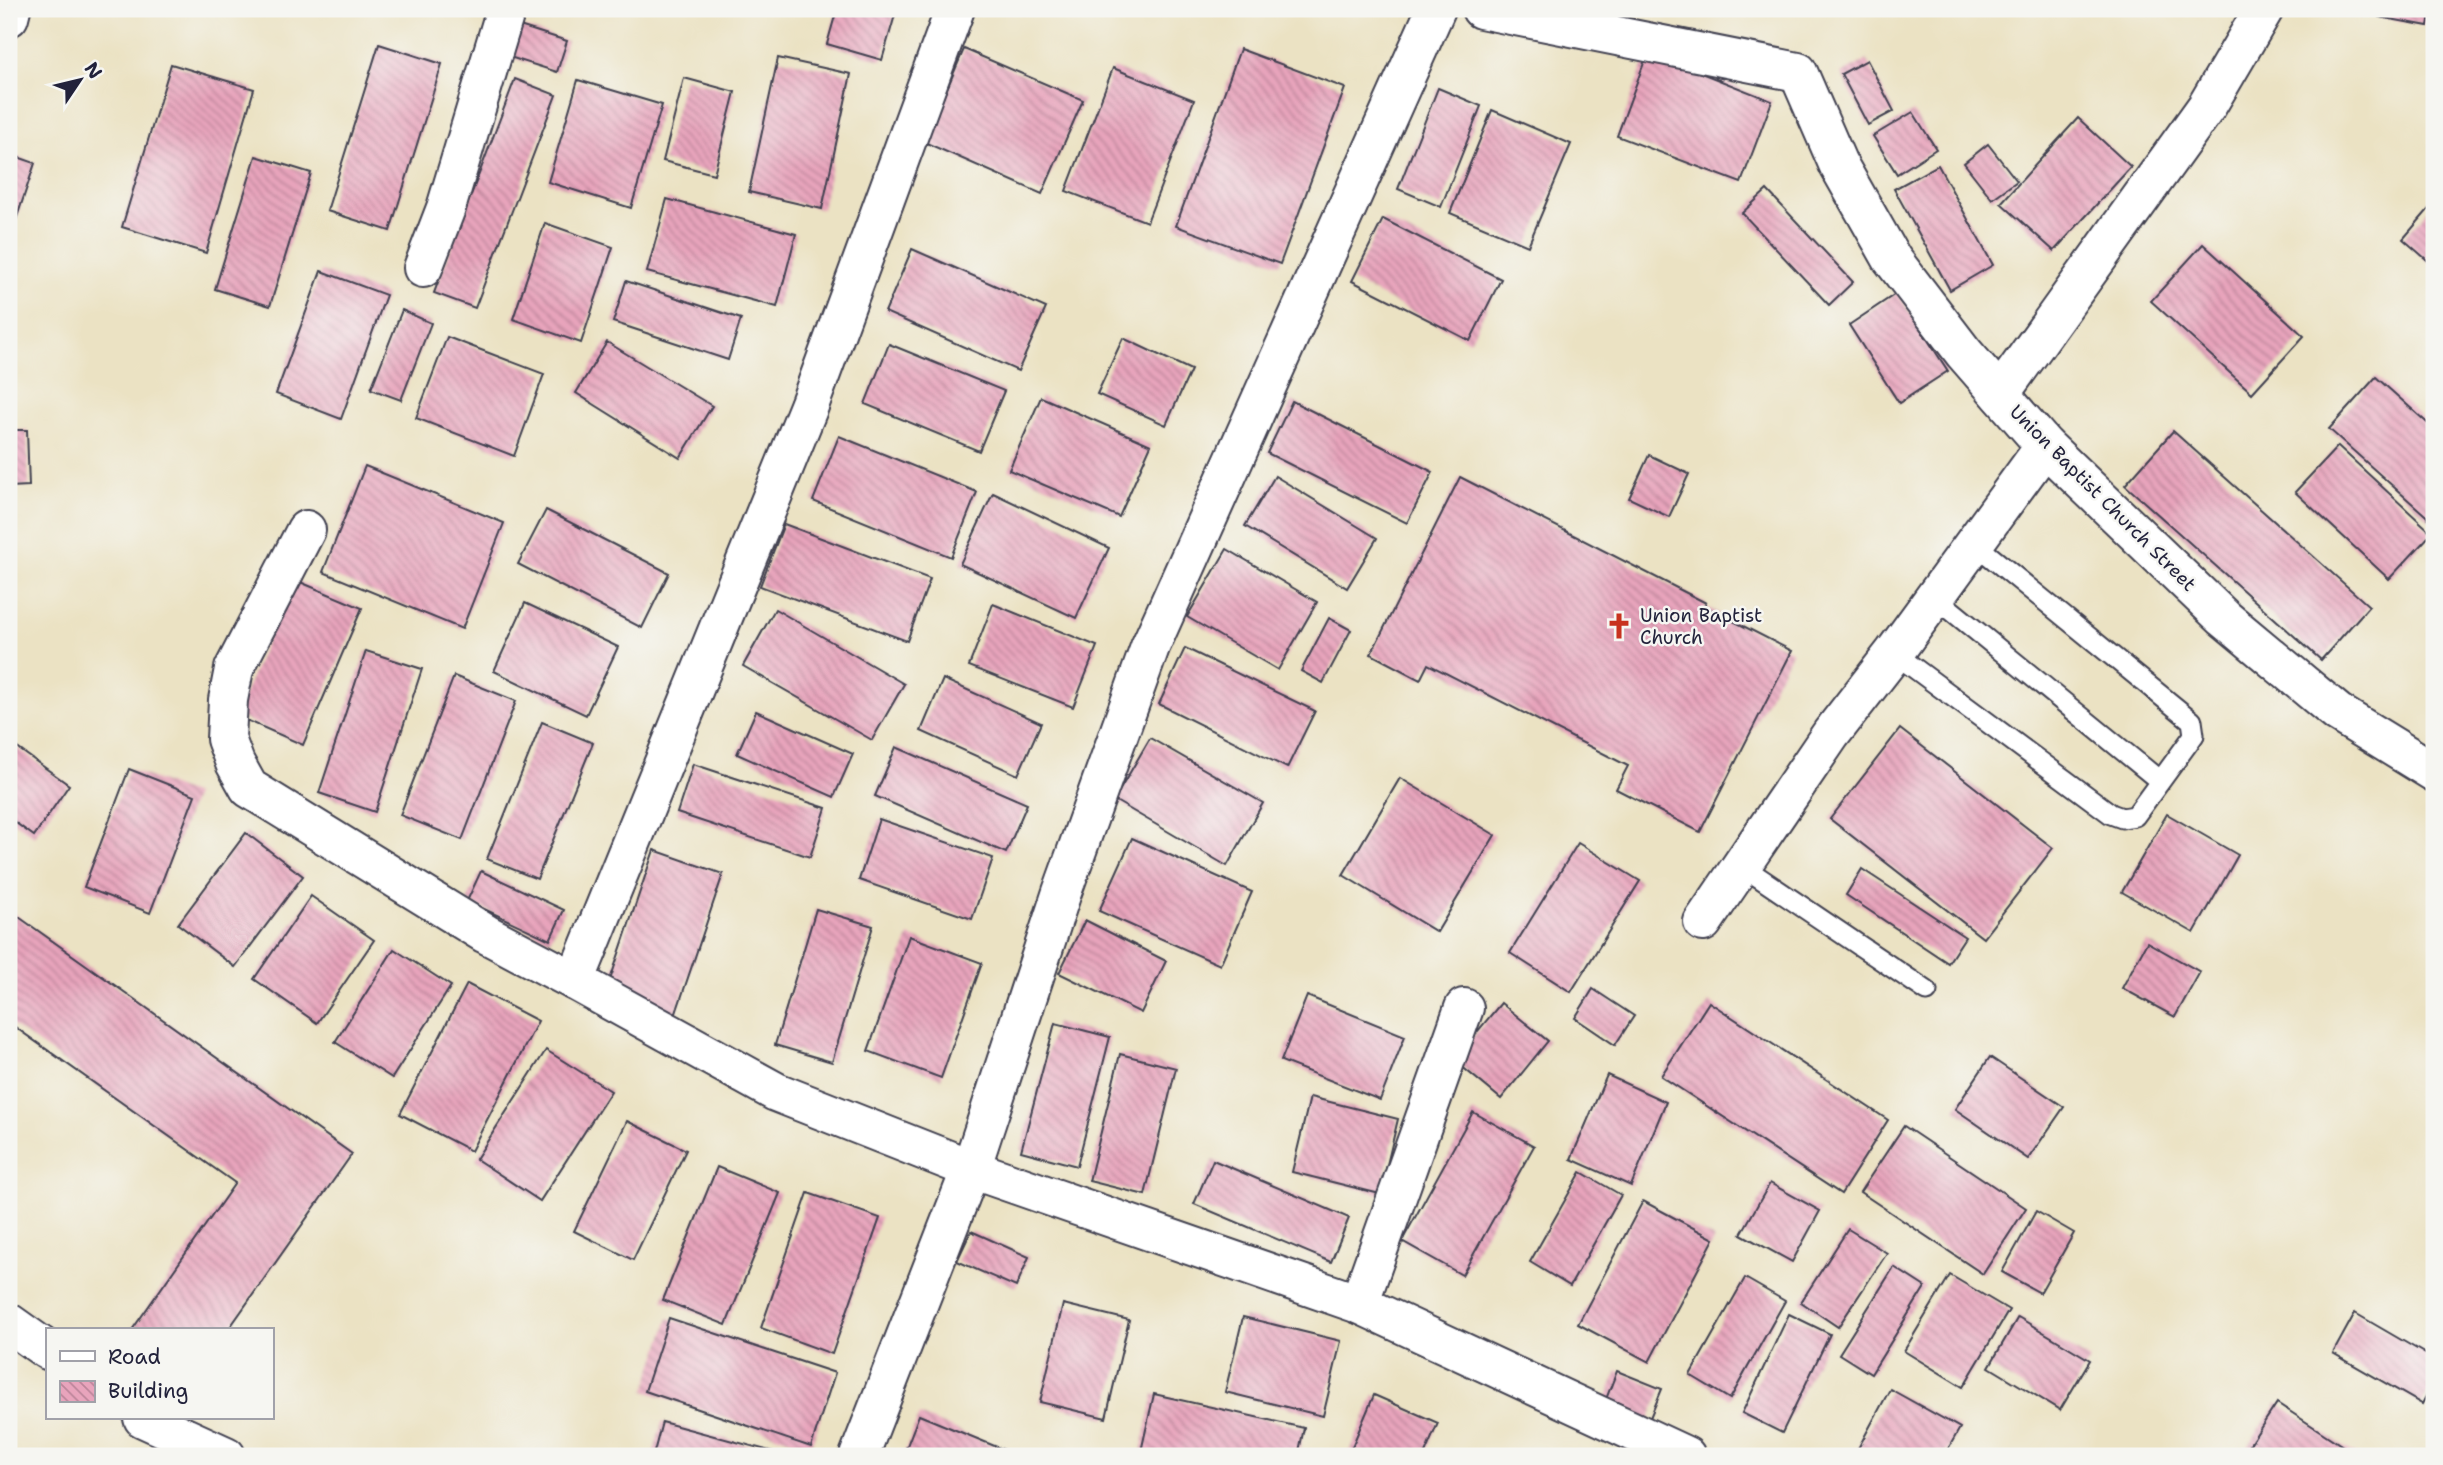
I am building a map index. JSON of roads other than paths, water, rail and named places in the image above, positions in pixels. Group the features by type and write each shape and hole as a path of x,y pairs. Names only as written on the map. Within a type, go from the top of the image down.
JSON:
{"street":[{"path":"9,17 11,9"},
{"path":"423,268 446,208 506,9"},
{"path":"575,981 809,406 955,9"},
{"path":"859,1456 971,1169 1062,892 1150,647 1436,9"},
{"name":"Union Baptist Church Street","path":"1481,9 1798,72 1839,164 1892,258 1964,353 2045,446 2234,626 2338,713 2434,772"},
{"path":"2000,394 2207,106 2264,9"},
{"path":"1703,922 1831,734 1975,544 2045,446"},
{"path":"306,530 234,669 228,700 226,739 249,788 486,934 776,1092 971,1169 1359,1304 1686,1456"},
{"path":"1359,1304 1464,1008"},
{"path":"9,1323 46,1349"},
{"path":"147,1420 226,1456"}],"lane":[{"path":"1894,653 2111,814 2123,818 2135,816 2194,736 2192,721 1975,544"},
{"path":"1935,597 2160,781"},
{"path":"1742,866 1927,992"}],"place":[{"name":"Union Baptist Church","path":"1619,626"}]}
